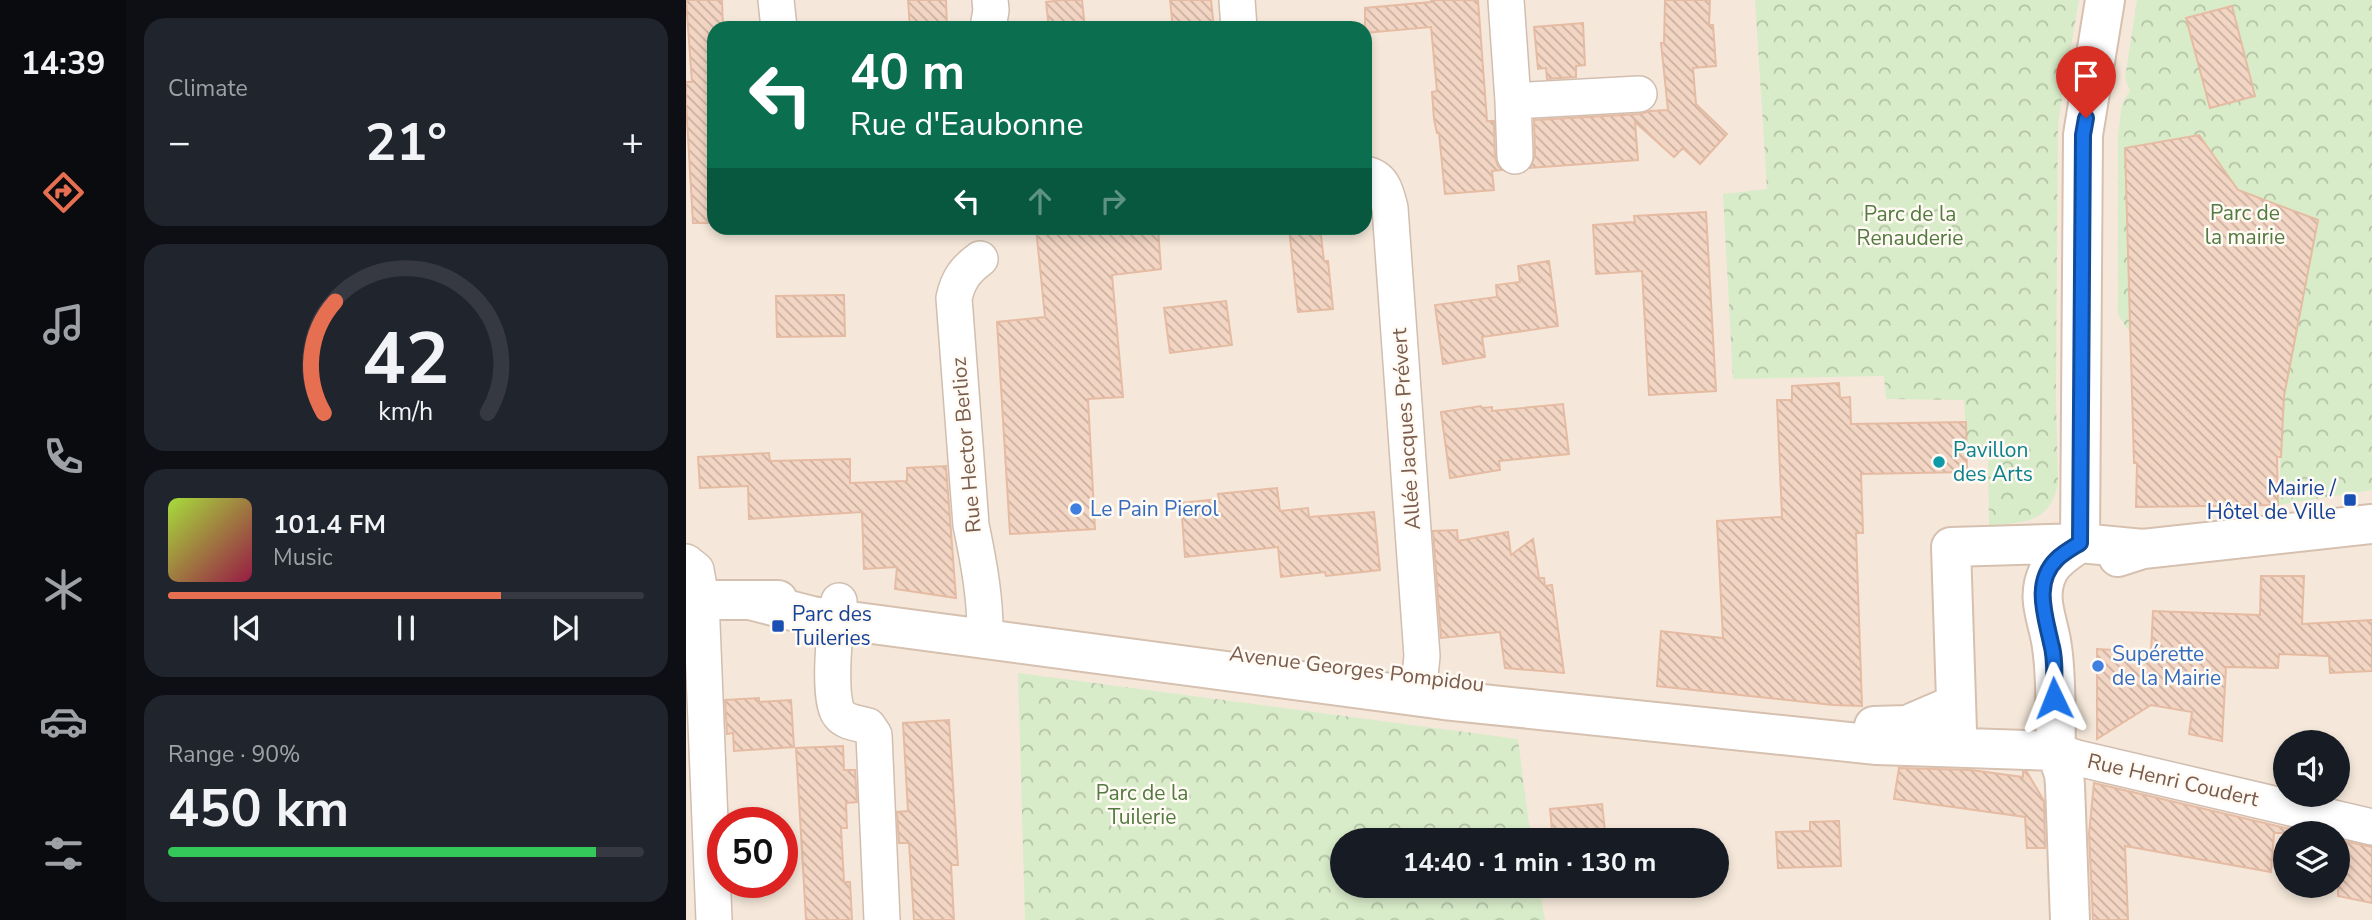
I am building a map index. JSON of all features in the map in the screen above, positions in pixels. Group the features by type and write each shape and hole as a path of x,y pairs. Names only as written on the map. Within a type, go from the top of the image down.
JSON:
{"main road":[{"path":"2080,543 2083,135 2105,0"},
{"path":"1957,747 1951,547 2080,543 2143,549 2372,524"},
{"path":"2070,920 2065,786 2056,751 2052,645 2043,610 2043,586 2056,559 2080,543"},
{"path":"2052,645 2067,587 2090,568 2143,549"},
{"name":"Avenue Georges Pompidou","path":"694,599 754,601 816,598 837,610 1877,745 2056,751"},
{"name":"Avenue Georges Pompidou","path":"1419,687 1878,726 1907,725 1956,704"}],"street":[{"path":"776,0 778,21"},
{"path":"989,21 990,0"},
{"path":"1237,0 1238,21"},
{"path":"1506,0 1515,156"},
{"path":"1513,101 1639,94"},
{"name":"Allée Jacques Prévert","path":"1372,175 1380,181 1386,192 1390,208 1422,656 1419,687"},
{"name":"Rue Hector Berlioz","path":"980,259 965,271 954,298 971,525 978,561 985,630"},
{"path":"686,562 696,570 694,599 714,920"},
{"path":"837,610 832,698 837,713 847,722 868,726 874,735 882,920"},
{"name":"Rue Henri Coudert","path":"2056,751 2372,827"}],"shaded area":[{"path":"686,0 2372,0 2372,920 686,920"}],"green space":[{"name":"Parc de la Renauderie","path":"1755,0 2079,0 2058,123 2058,484 2048,507 2033,519 1989,525 1988,453 1967,452 1964,400 1886,399 1884,376 1733,379 1723,194 1767,189"},
{"name":"Parc de la mairie","path":"2137,0 2372,0 2372,490 2278,505 2284,396 2197,404 2163,326 2129,331 2118,315 2118,135 2122,104 2130,91 2125,78"},
{"name":"Parc de la Tuilerie","path":"1018,673 1518,739 1529,828 1330,828 1330,898 1541,898 1545,920 1025,920"}],"building":[{"path":"686,0 722,0 723,21 707,21 707,223 693,223 686,103 686,82 692,82"},
{"path":"908,0 946,0 947,21 910,21"},
{"path":"1082,0 1084,21 1048,21 1046,2"},
{"path":"1170,0 1211,0 1213,21 1172,21"},
{"path":"1478,0 1487,121 1494,121 1495,157 1502,170 1492,171 1494,190 1445,194 1439,133 1434,119 1432,92 1437,91 1431,27 1372,32 1372,21 1365,21 1365,8"},
{"path":"1665,0 1710,0 1709,25 1713,25 1716,66 1693,68 1696,104 1727,134 1700,164 1683,148 1674,157 1635,122 1638,160 1530,168 1535,155 1534,120 1668,110 1661,43 1664,43"},
{"path":"2232,6 2255,96 2210,108 2186,18"},
{"path":"1583,23 1585,65 1576,66 1576,77 1547,79 1546,68 1538,69 1534,27"},
{"path":"2199,135 2238,190 2318,220 2284,396 2281,457 2277,457 2278,505 2136,507 2137,463 2134,463 2125,148"},
{"path":"1706,212 1716,391 1649,395 1642,271 1596,274 1593,225 1635,222 1634,216"},
{"path":"1037,235 1159,235 1161,269 1112,275 1123,397 1088,399 1095,529 1010,534 997,322 1045,317"},
{"path":"1290,235 1321,235 1324,261 1328,261 1333,309 1298,312"},
{"path":"1549,261 1558,326 1482,337 1485,357 1443,364 1435,305 1497,297 1496,285 1520,282 1518,266"},
{"path":"844,295 845,336 777,337 776,296"},
{"path":"1226,301 1232,345 1170,353 1164,308"},
{"path":"1839,383 1840,398 1850,397 1851,424 1966,422 1967,472 1861,474 1863,533 1856,533 1862,706 1657,686 1661,631 1723,638 1717,521 1782,517 1777,400 1792,400 1792,386"},
{"path":"1563,404 1569,454 1499,461 1500,470 1450,478 1441,412 1481,406 1492,407 1492,411"},
{"path":"769,453 770,461 850,459 850,483 907,481 907,468 946,466 956,598 895,589 897,567 864,569 862,512 749,519 748,486 700,488 698,457"},
{"path":"1277,488 1280,511 1308,508 1309,517 1374,512 1380,570 1326,576 1325,572 1281,577 1278,547 1185,557 1181,503 1219,499 1218,494"},
{"path":"1457,530 1458,541 1508,532 1511,555 1533,539 1539,578 1544,578 1545,586 1552,585 1564,673 1505,668 1500,632 1441,638 1433,531"},
{"path":"2261,576 2304,576 2302,624 2372,620 2372,671 2330,673 2329,656 2279,654 2278,668 2226,667 2222,741 2189,734 2192,712 2151,705 2097,739 2097,649 2151,652 2153,611 2260,615"},
{"path":"759,698 759,702 791,700 794,747 734,751 733,733 727,734 725,700"},
{"path":"949,720 958,865 951,865 954,920 914,920 909,843 899,843 897,812 908,811 903,723"},
{"path":"843,746 844,770 855,770 857,802 846,803 847,828 841,828 844,882 850,882 852,920 806,920 796,748"},
{"path":"1899,768 1971,770 2023,777 2023,772 2027,772 2044,801 2045,848 2027,848 2025,817 1894,799"},
{"path":"2094,783 2273,825 2271,872 2125,846 2128,920 2093,920 2089,834"},
{"path":"1602,804 1605,828 1552,828 1550,809"},
{"path":"1839,821 1841,866 1778,868 1776,832 1810,831 1810,822"},
{"path":"2350,842 2372,847 2372,903 2348,898 2350,898"}],"place":[{"name":"Pavillon des Arts","path":"1939,462"},
{"name":"Mairie / Hôtel de Ville","path":"2350,500"},
{"name":"Le Pain Pierol","path":"1076,509"},
{"name":"Parc des Tuileries","path":"778,626"},
{"name":"Supérette de la Mairie","path":"2098,666"}],"route":[{"path":"2054,698 2052,645 2045,623 2042,597 2048,572 2056,559 2080,543 2083,135 2086,118"}]}
